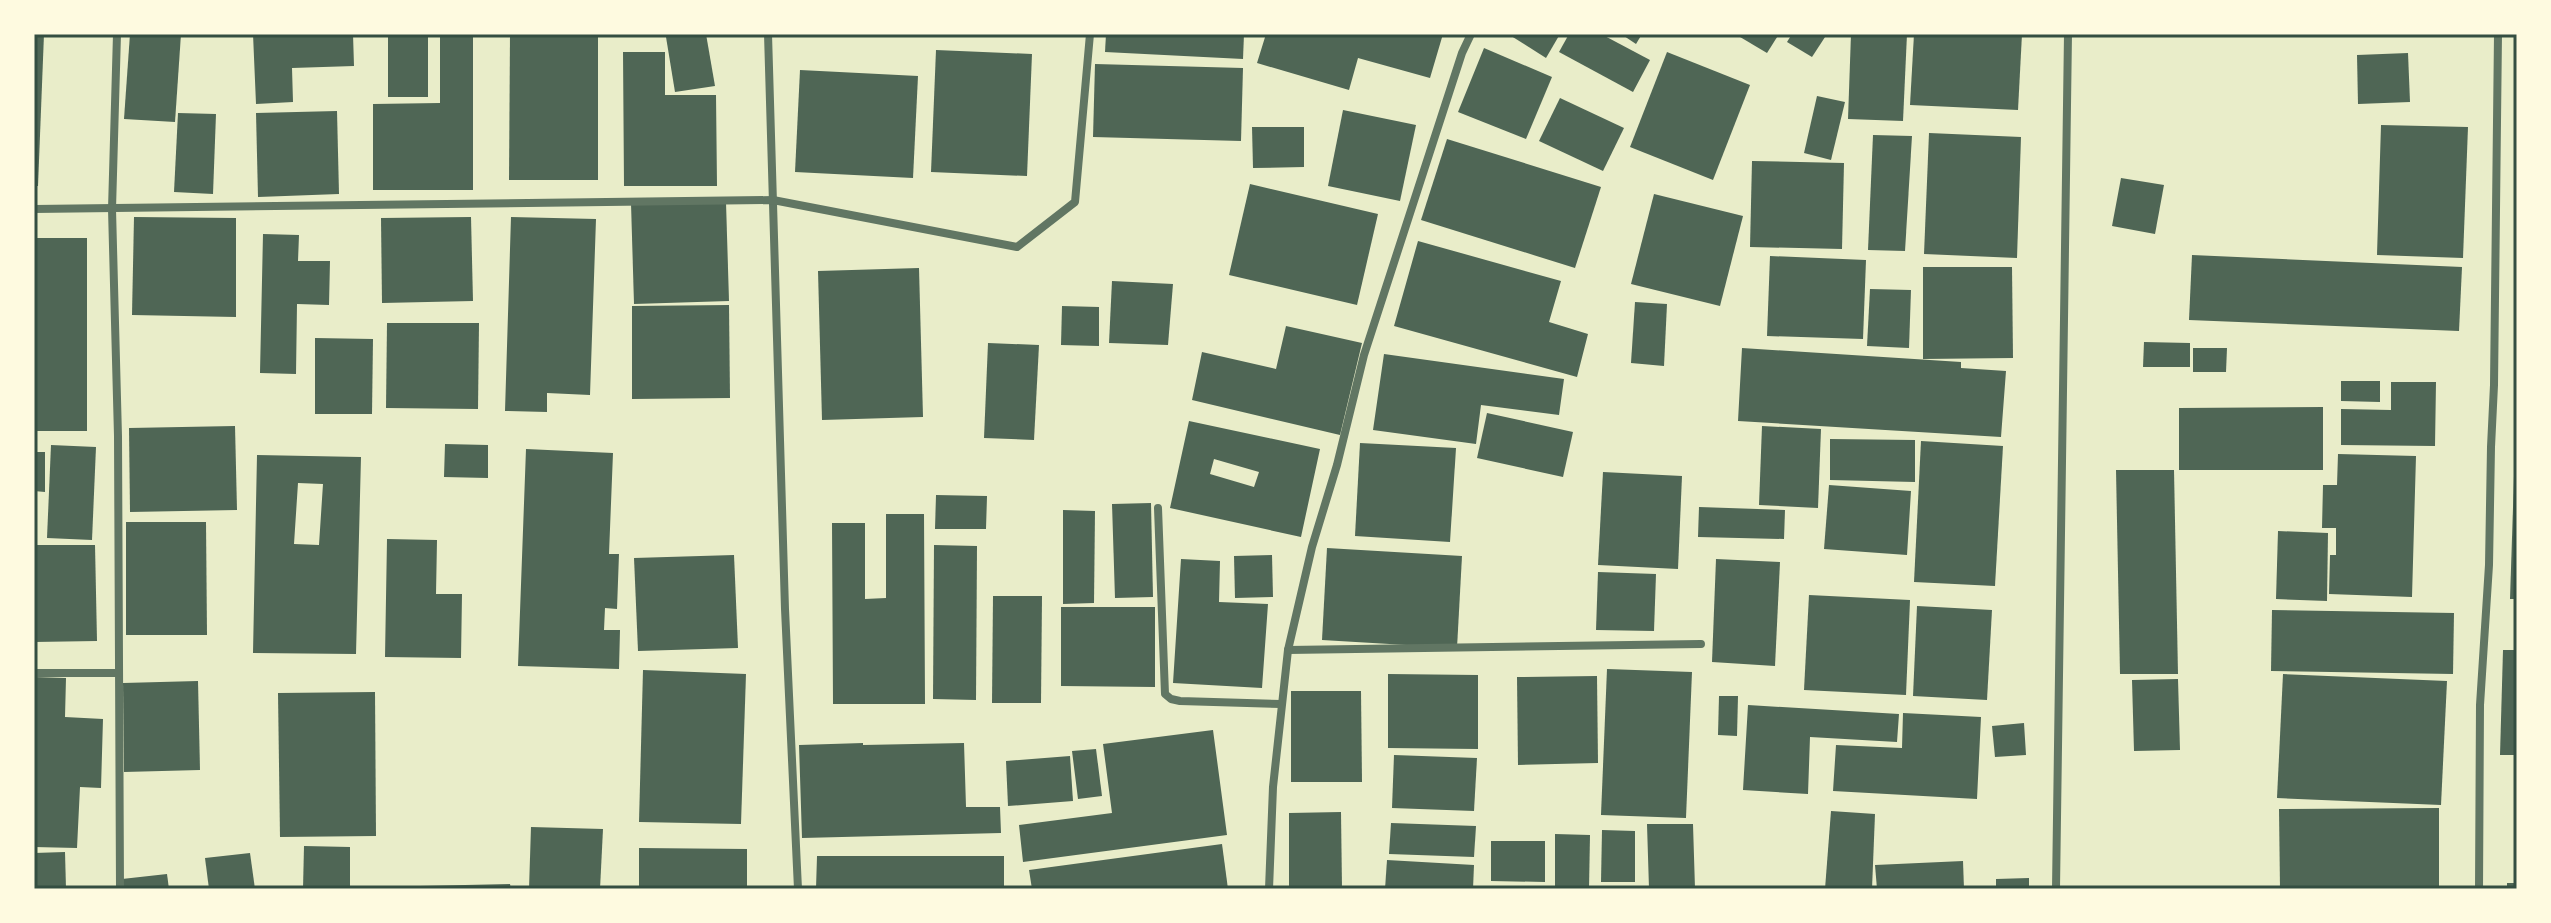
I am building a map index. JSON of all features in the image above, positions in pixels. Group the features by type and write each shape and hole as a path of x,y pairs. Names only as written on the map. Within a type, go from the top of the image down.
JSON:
{"street":[{"path":"117,34 112,209 118,436 120,889"},
{"path":"768,34 785,609 798,889"},
{"path":"34,209 773,200 1017,247 1075,202 1090,34"},
{"path":"1269,889 1273,787 1281,704 1288,650 1312,547 1337,465 1364,355 1462,53 1471,34"},
{"path":"2056,889 2068,34"},
{"path":"2479,889 2480,705 2489,565 2494,385 2498,34"},
{"path":"1158,508 1165,694 1180,701 1281,704"},
{"path":"1288,650 1701,644"},
{"path":"34,673 119,673"}],"building":[{"path":"34,34 44,34 38,186 34,186"},
{"path":"130,34 181,34 175,122 124,119"},
{"path":"253,34 353,34 354,66 292,68 293,102 256,104"},
{"path":"388,34 428,34 428,97 388,97"},
{"path":"440,34 473,34 473,190 373,190 373,104 440,103"},
{"path":"510,34 598,34 598,180 509,180"},
{"path":"706,34 715,86 675,92 666,37"},
{"path":"1106,34 1244,34 1243,59 1105,52"},
{"path":"1266,34 1443,34 1430,78 1358,58 1349,90 1257,63"},
{"path":"1508,34 1560,34 1546,58"},
{"path":"1569,34 1601,34 1650,60 1633,92 1559,52"},
{"path":"1621,34 1642,34 1636,44"},
{"path":"1735,34 1779,34 1767,53"},
{"path":"1792,34 1827,34 1812,57 1787,42"},
{"path":"1851,34 1907,34 1903,121 1848,119"},
{"path":"1914,34 2022,34 2018,110 1910,105"},
{"path":"1484,48 1552,77 1526,139 1458,112"},
{"path":"936,50 1032,54 1027,176 931,172"},
{"path":"623,52 665,52 665,95 716,95 717,186 624,186"},
{"path":"1667,52 1750,85 1713,180 1630,147"},
{"path":"2408,53 2410,102 2358,104 2357,55"},
{"path":"1095,64 1243,68 1241,141 1093,137"},
{"path":"800,70 918,76 913,178 795,172"},
{"path":"1817,96 1845,102 1831,160 1804,153"},
{"path":"1560,98 1624,128 1603,171 1539,141"},
{"path":"1343,110 1416,125 1400,201 1328,186"},
{"path":"337,111 339,194 258,197 256,113"},
{"path":"178,113 216,114 213,194 174,192"},
{"path":"2381,125 2468,127 2463,258 2377,255"},
{"path":"1252,127 1304,127 1304,167 1253,168"},
{"path":"1929,133 2021,137 2017,258 1924,254"},
{"path":"1873,135 1912,136 1905,251 1868,250"},
{"path":"1447,139 1601,187 1575,268 1421,220"},
{"path":"1752,161 1844,163 1842,249 1750,247"},
{"path":"2121,178 2164,185 2155,234 2112,226"},
{"path":"1250,184 1378,214 1357,305 1229,275"},
{"path":"1654,194 1743,216 1720,306 1631,284"},
{"path":"726,202 729,301 634,304 631,203"},
{"path":"134,217 236,218 236,317 132,315"},
{"path":"471,217 473,301 382,303 381,218"},
{"path":"511,217 596,219 590,395 547,393 547,412 505,411"},
{"path":"263,234 299,235 298,261 330,261 329,305 297,304 296,374 260,373"},
{"path":"34,238 87,238 87,431 34,431"},
{"path":"1418,241 1561,281 1549,322 1588,334 1577,377 1394,326"},
{"path":"2192,255 2462,267 2459,331 2189,320"},
{"path":"1770,256 1866,260 1863,339 1767,336"},
{"path":"1923,267 2012,267 2013,358 1923,359"},
{"path":"919,268 923,417 822,420 818,271"},
{"path":"1112,281 1173,284 1168,345 1109,343"},
{"path":"1870,289 1911,290 1909,348 1867,346"},
{"path":"1635,302 1667,304 1664,366 1631,363"},
{"path":"729,305 730,398 632,399 632,306"},
{"path":"1062,306 1099,307 1099,346 1061,345"},
{"path":"387,323 479,323 478,409 386,408"},
{"path":"1286,326 1362,343 1340,435 1192,400 1202,352 1276,369"},
{"path":"315,338 373,339 372,414 315,414"},
{"path":"2144,342 2190,343 2190,367 2143,367"},
{"path":"988,343 1039,345 1034,440 984,438"},
{"path":"1742,348 1961,362 1961,368 2006,371 2001,437 1738,421"},
{"path":"2193,348 2227,348 2226,372 2193,372"},
{"path":"1384,354 1564,379 1559,415 1481,405 1476,444 1373,430"},
{"path":"2341,381 2380,381 2380,402 2341,401"},
{"path":"2391,382 2436,382 2435,446 2341,445 2341,409 2391,410"},
{"path":"2323,407 2323,470 2179,470 2179,408"},
{"path":"1487,413 1573,432 1563,477 1477,458"},
{"path":"1189,421 1320,449 1301,537 1170,508","holes":["1214,459 1259,472 1254,487 1210,474"]},
{"path":"235,426 237,510 130,512 129,428"},
{"path":"1762,426 1821,429 1818,508 1759,505"},
{"path":"1830,439 1915,440 1915,482 1830,480"},
{"path":"1921,441 2003,446 1995,586 1914,582"},
{"path":"1360,443 1456,448 1450,542 1355,536"},
{"path":"445,444 488,445 488,478 444,477"},
{"path":"51,445 96,447 92,540 47,538"},
{"path":"526,449 613,453 609,554 619,554 617,609 605,608 604,630 620,630 619,669 518,666"},
{"path":"34,452 45,452 45,492 34,491"},
{"path":"2338,454 2416,456 2412,597 2329,594 2330,555 2336,555 2336,528 2322,528 2323,485 2337,485"},
{"path":"257,455 361,457 356,654 253,653","holes":["298,483 323,484 319,545 294,544"]},
{"path":"2116,470 2174,470 2178,674 2120,674"},
{"path":"1603,472 1682,476 1678,569 1598,565"},
{"path":"2514,477 2517,477 2517,599 2510,599"},
{"path":"1829,485 1911,491 1907,555 1824,549"},
{"path":"936,495 987,496 986,529 935,529"},
{"path":"1151,503 1153,597 1115,598 1112,504"},
{"path":"1699,507 1785,510 1784,539 1698,537"},
{"path":"1063,510 1095,511 1094,603 1063,604"},
{"path":"886,514 924,514 925,704 833,704 832,523 865,523 865,599 886,598"},
{"path":"126,522 206,522 207,635 126,635"},
{"path":"2278,531 2328,533 2327,601 2276,599"},
{"path":"387,539 437,540 436,594 462,594 461,658 385,657"},
{"path":"34,545 95,545 97,641 34,642"},
{"path":"934,545 977,546 976,700 933,699"},
{"path":"1327,548 1462,556 1457,648 1322,640"},
{"path":"734,555 738,648 638,651 634,558"},
{"path":"1272,555 1273,597 1235,598 1234,556"},
{"path":"1181,559 1220,561 1219,602 1268,604 1262,688 1173,683"},
{"path":"1716,559 1780,562 1775,666 1712,662"},
{"path":"1598,572 1656,574 1654,631 1596,630"},
{"path":"1809,595 1910,600 1906,695 1804,690"},
{"path":"993,596 1042,596 1041,703 992,703"},
{"path":"1917,606 1992,610 1987,700 1913,696"},
{"path":"1061,607 1155,607 1155,687 1061,686"},
{"path":"2272,610 2454,613 2453,674 2271,671"},
{"path":"2503,650 2517,650 2517,755 2500,755"},
{"path":"1607,669 1692,672 1686,818 1601,815"},
{"path":"643,670 746,674 741,824 639,822"},
{"path":"1388,674 1478,675 1478,749 1388,748"},
{"path":"2283,674 2447,681 2441,805 2277,798"},
{"path":"1597,676 1598,763 1518,765 1517,677"},
{"path":"34,677 66,678 65,717 103,719 101,788 80,787 77,848 34,847"},
{"path":"2178,679 2180,750 2134,751 2132,680"},
{"path":"198,681 200,770 124,772 123,683"},
{"path":"1291,691 1361,691 1362,782 1291,782"},
{"path":"375,692 376,836 280,837 278,693"},
{"path":"1719,696 1738,696 1737,736 1718,735"},
{"path":"1748,705 1899,714 1897,742 1810,737 1808,794 1743,790"},
{"path":"1903,713 1981,717 1977,799 1833,791 1836,745 1902,748"},
{"path":"2024,723 2026,755 1995,757 1992,726"},
{"path":"1213,730 1227,835 1023,862 1019,825 1112,813 1103,744"},
{"path":"964,743 966,807 1000,807 1001,833 802,838 799,745"},
{"path":"1096,749 1102,796 1078,799 1072,751"},
{"path":"1394,755 1477,758 1474,811 1392,808"},
{"path":"1070,756 1073,801 1008,806 1006,761"},
{"path":"2439,808 2439,889 2280,889 2279,809"},
{"path":"1831,811 1875,814 1872,889 1825,889"},
{"path":"1341,812 1342,889 1289,889 1289,813"},
{"path":"1391,823 1476,826 1474,857 1389,854"},
{"path":"1647,824 1693,824 1695,889 1649,889"},
{"path":"531,827 603,829 600,889 529,889"},
{"path":"1602,830 1635,831 1635,882 1601,882"},
{"path":"1555,834 1590,835 1589,889 1555,889"},
{"path":"1491,841 1545,841 1545,882 1491,881"},
{"path":"1222,844 1228,889 1032,889 1029,870"},
{"path":"304,846 350,847 350,889 303,889"},
{"path":"639,848 747,849 747,889 639,889"},
{"path":"65,852 66,889 34,889 34,853"},
{"path":"250,853 255,889 209,889 205,858"},
{"path":"817,856 1004,856 1004,889 816,889"},
{"path":"1387,860 1474,865 1473,889 1385,889"},
{"path":"1963,861 1964,889 1877,889 1875,865"},
{"path":"167,874 169,889 124,889 122,879"},
{"path":"2029,878 2029,889 1996,889 1996,879"},
{"path":"2507,883 2517,883 2517,889 2507,889"},
{"path":"510,884 511,889 420,889 420,886"}]}
